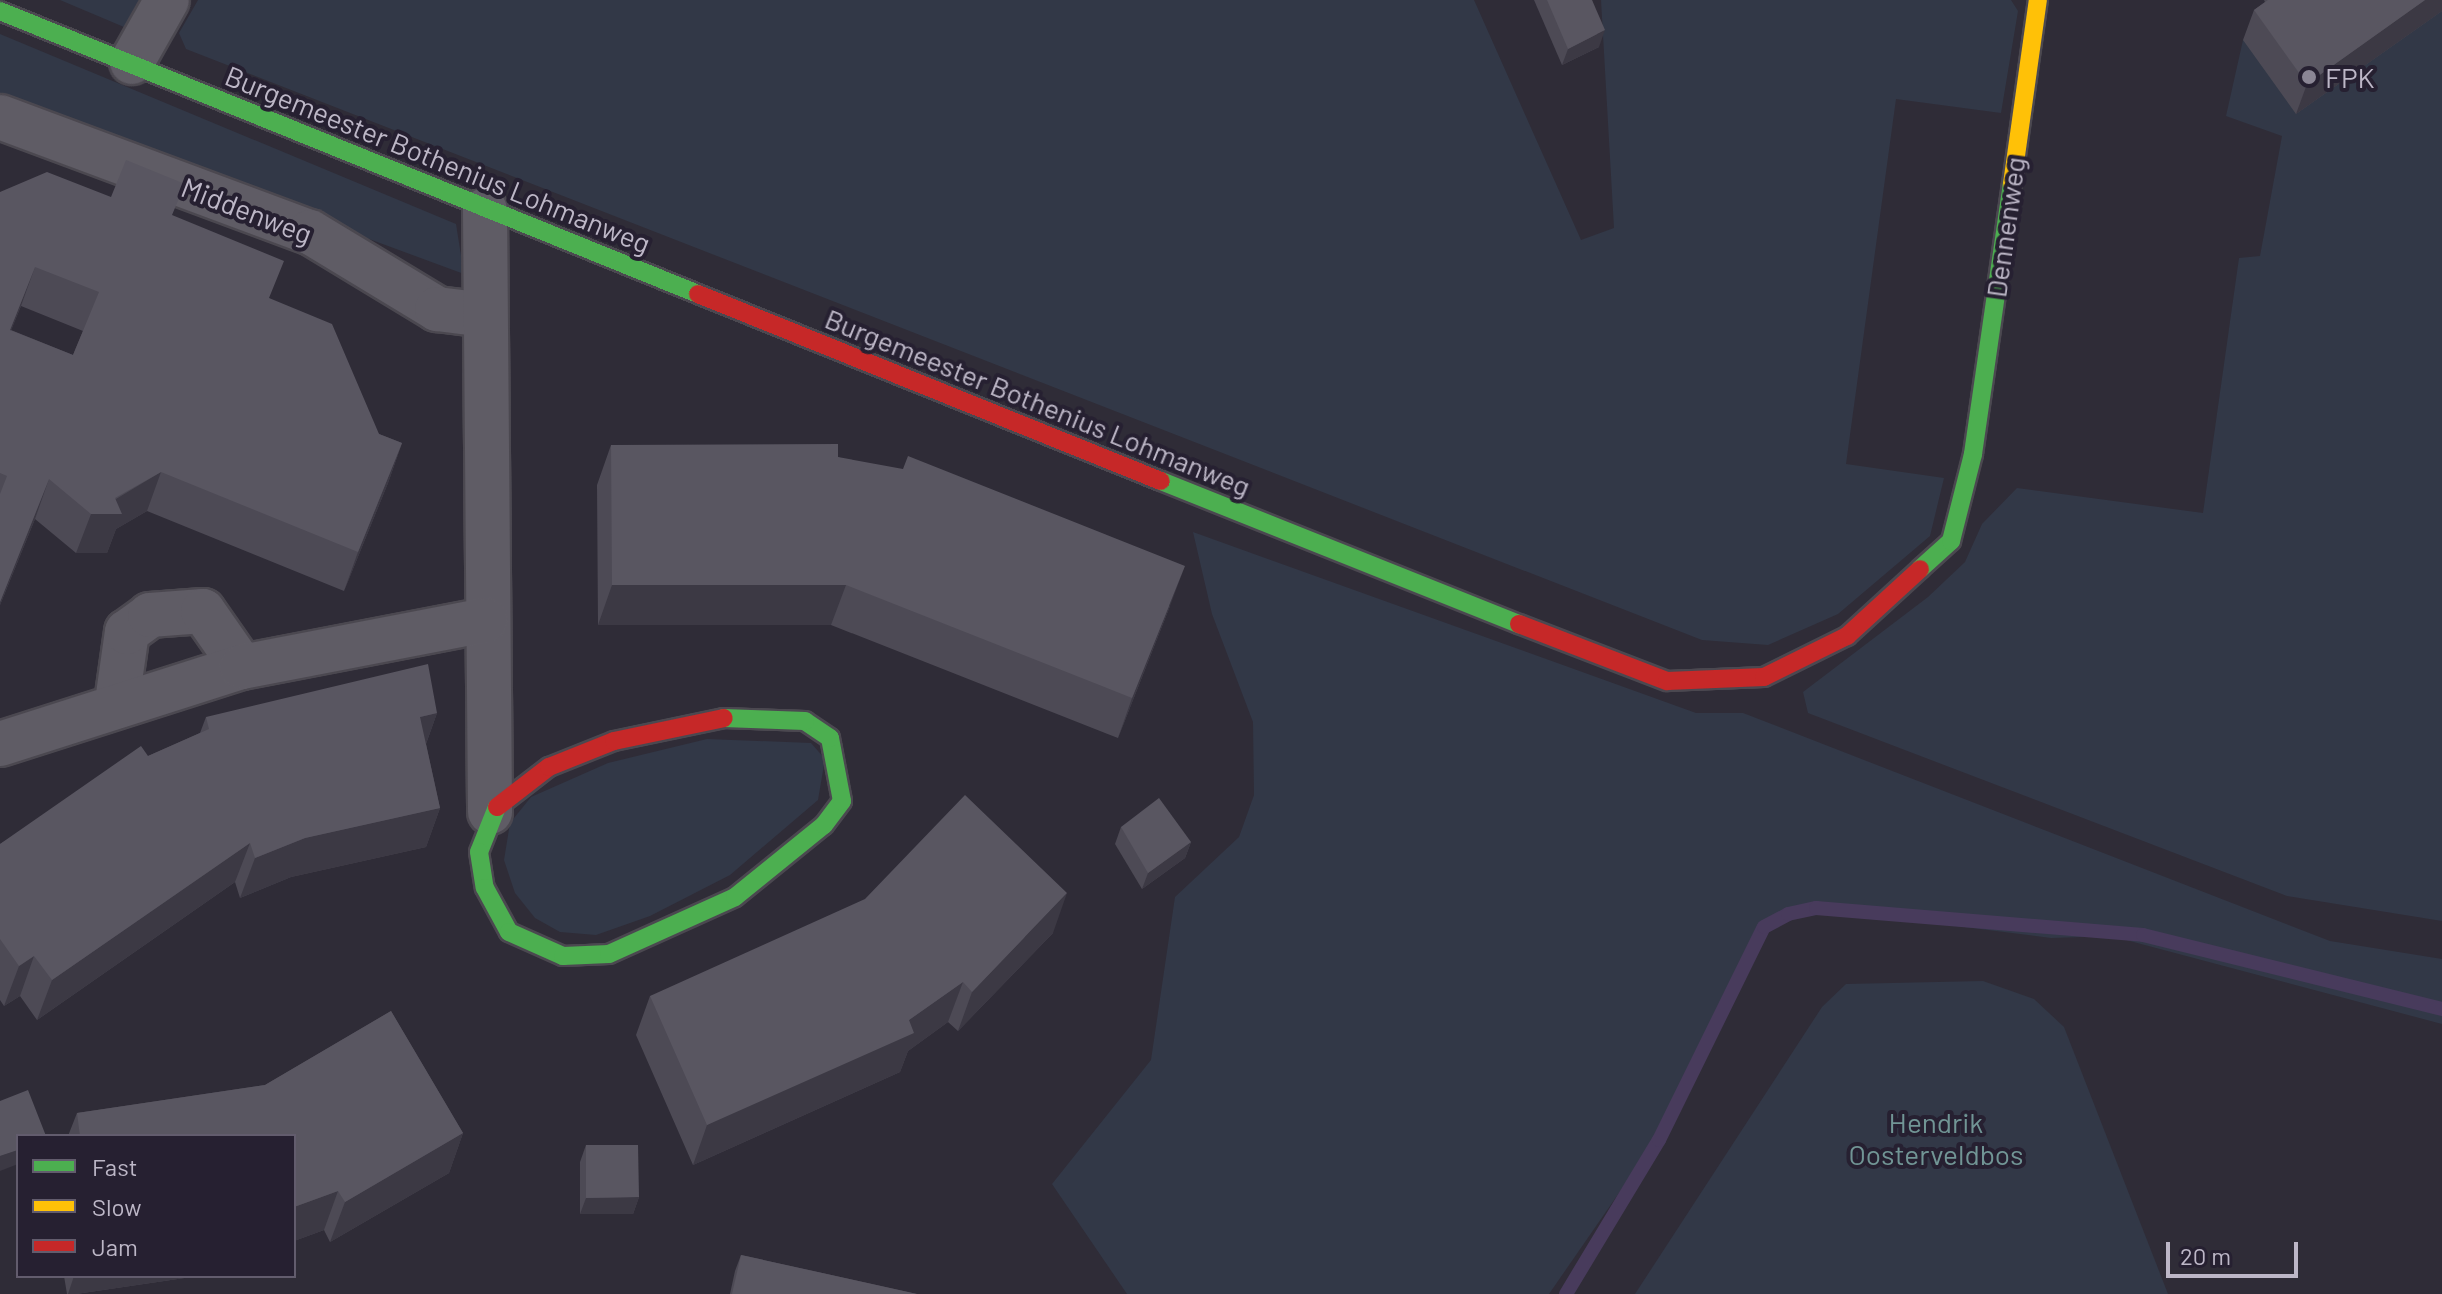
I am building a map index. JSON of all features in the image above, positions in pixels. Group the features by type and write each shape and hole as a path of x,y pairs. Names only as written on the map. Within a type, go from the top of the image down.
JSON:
{"street":[{"path":"132,62 167,0"},
{"name":"Dennenweg","path":"1973,454 2038,0"},
{"name":"Burgemeester Bothenius Lohmanweg","path":"0,11 132,62 485,210 1667,681 1764,677 1847,636 1951,541 1973,454"},
{"name":"Middenweg","path":"0,117 310,232 437,309 485,315"},
{"path":"485,210 485,620 490,812 479,852 485,888 509,932 563,956 609,954 735,897 785,860 842,801 842,773 830,738 805,721 724,718 601,746 516,787 490,812"},
{"path":"117,702 127,632 150,615 203,611 242,667"},
{"path":"0,744 117,702 242,667 485,620"}],"green space":[{"path":"60,0 139,0 124,27"},
{"path":"198,0 1474,0 1581,240 1614,228 1601,0 2011,0 2018,11 2001,113 1896,99 1846,464 1944,478 1930,536 1838,614 1768,645 1702,640 186,49 179,33"},
{"path":"2442,0 2442,921 2287,896 1808,713 1803,692 1928,597 1965,562 1982,524 2017,488 2203,513 2239,258 2260,256 2282,136 2226,116 2243,40"},
{"path":"0,34 456,224 464,274 0,103"},
{"path":"1193,532 1696,713 1743,713 2330,941 2442,959 2442,1024 2111,936 2051,938 1796,906 1769,918 1648,1151 1549,1294 1127,1294 1052,1184 1151,1060 1175,897 1239,837 1254,795 1253,722 1212,614"},
{"path":"707,739 811,743 825,759 818,800 730,875 650,916 596,935 560,932 535,918 515,893 504,860 510,823 531,797 608,763"},
{"name":"Hendrik Oosterveldbos","path":"1983,981 2034,999 2064,1027 2168,1294 1635,1294 1822,1007 1846,984"}],"building":[{"path":"1547,0 1592,0 1605,30 1568,49"},
{"path":"2268,0 2425,0 2307,84 2254,10"},
{"path":"126,160 185,184 172,215 284,261 269,298 332,324 379,434 402,443 358,552 161,472 115,498 122,514 91,514 49,479 0,602 0,494 7,476 0,473 0,192 47,172 111,197","holes":["35,267 99,292 73,355 10,330"]},
{"path":"838,444 838,457 903,469 908,456 1185,566 1132,698 846,585 612,585 611,445"},
{"path":"428,664 437,713 420,717 440,808 305,838 255,858 250,843 52,980 34,956 19,966 0,939 0,844 141,746 148,756 209,729 206,717"},
{"path":"965,795 1067,893 972,992 963,982 909,1020 914,1033 707,1125 650,996 865,899"},
{"path":"1159,798 1191,842 1148,873 1121,827"},
{"path":"391,1011 463,1133 345,1202 338,1191 296,1206 296,1134 80,1134 77,1113 265,1085"},
{"path":"28,1090 45,1134 16,1134 16,1151 0,1156 0,1101"},
{"path":"586,1145 638,1145 639,1197 586,1198"},
{"path":"741,1255 917,1294 732,1294"}],"waterway":[{"path":"1566,1294 1659,1140 1764,927 1788,914 1816,908 2143,935 2442,1009"}],"traffic: fast":[{"path":"0,11 698,294"},
{"path":"1920,569 1951,541 1973,454 2012,184"},
{"path":"1161,481 1519,624"},
{"path":"497,807 479,852 485,888 509,932 563,956 609,954 735,897 824,825 842,801 830,738 805,721 724,718"}],"traffic: slow":[{"path":"2012,184 2038,0"}],"traffic: jam":[{"path":"698,294 1161,481"},
{"path":"1519,624 1667,681 1764,677 1847,636 1920,569"},
{"path":"497,807 549,767 614,741 724,718"}],"place":[{"name":"FPK","path":"2309,77"}]}
